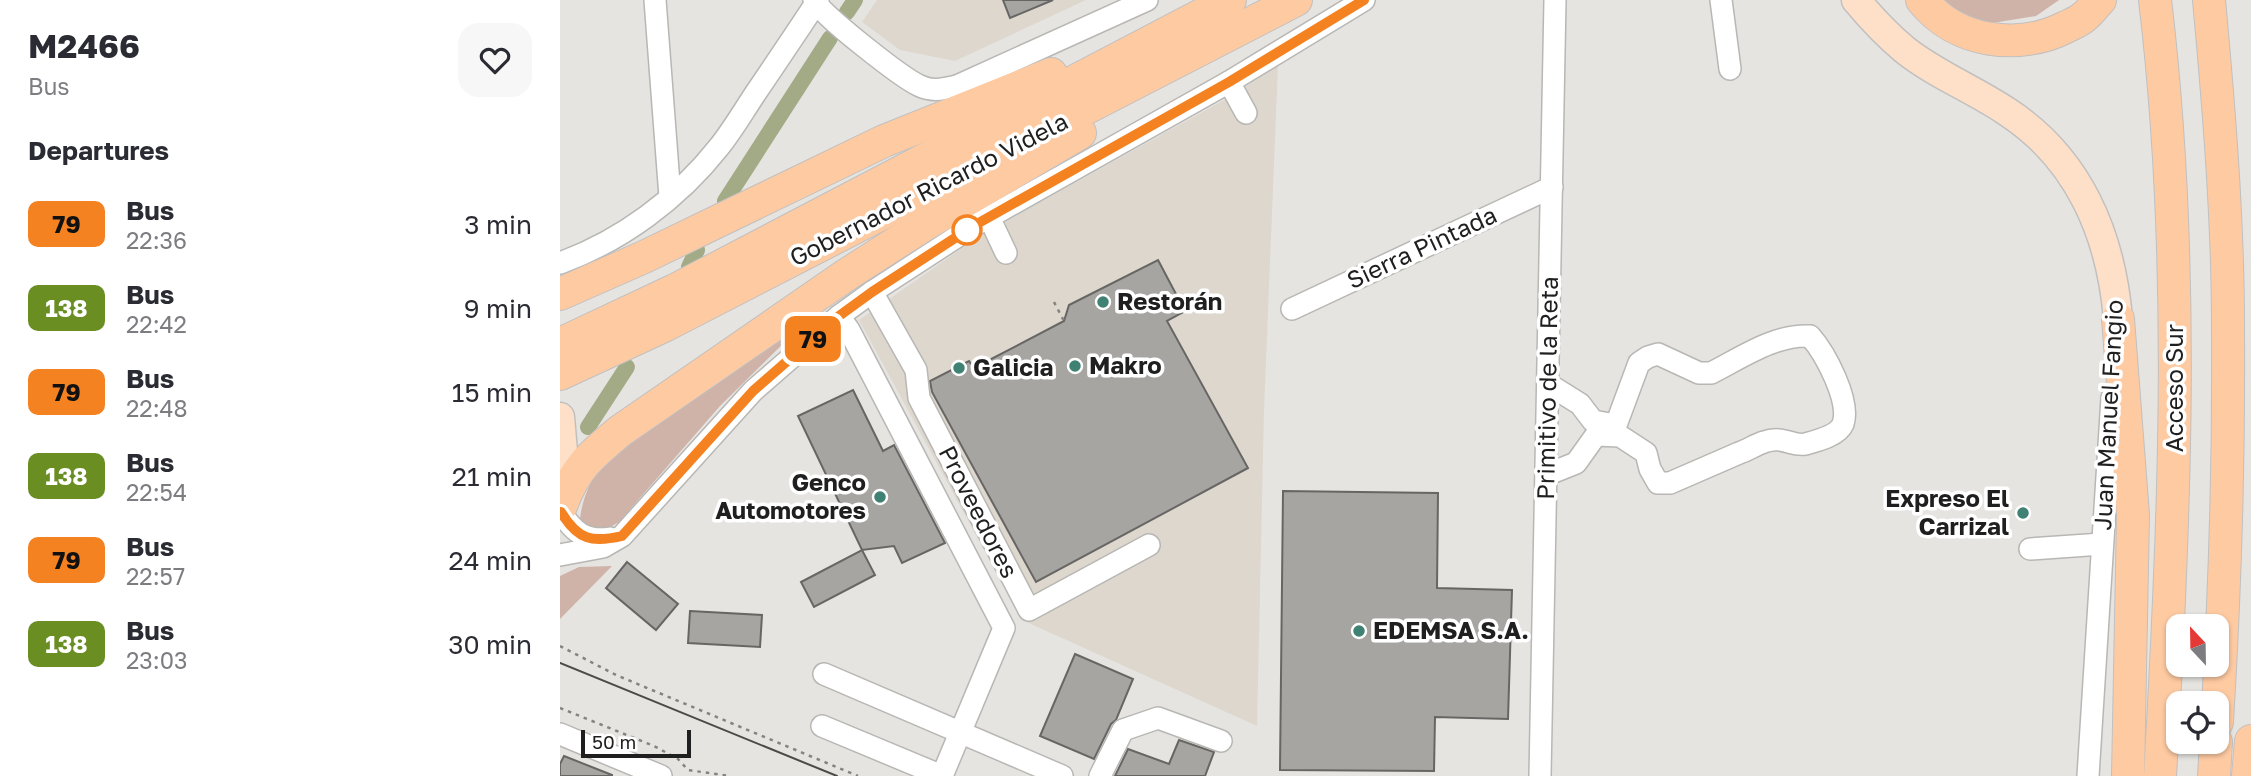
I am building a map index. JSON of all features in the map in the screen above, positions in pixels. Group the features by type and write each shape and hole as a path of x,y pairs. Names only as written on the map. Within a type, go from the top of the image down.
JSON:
{"highway":[{"name":"Gobernador Ricardo Videla","path":"1206,30 1230,0"},
{"name":"Gobernador Ricardo Videla","path":"560,374 676,320 969,153 1206,30 1296,0"},
{"path":"1922,0 1944,20 1964,31 2002,41 2054,33 2084,18 2099,0"},
{"name":"Acceso Sur","path":"2155,0 2169,179 2175,340 2175,490 2160,776"},
{"name":"Acceso Sur","path":"2209,0 2224,204 2228,328 2219,691"},
{"path":"560,286 644,257 884,141 1206,30"},
{"path":"561,506 575,474 588,458 620,431 846,275 924,225 1071,139 1206,30"},
{"name":"Gobernador Ricardo Videla","path":"560,344 969,153"},
{"path":"2118,319 2133,515 2128,776"},
{"path":"2248,776 2251,741"},
{"path":"2214,776 2215,754"}],"main road":[{"name":"Juan Manuel Fangio","path":"1856,0 1906,51 2008,112 2056,153 2084,192 2098,223 2115,286 2118,319"},
{"path":"560,417 564,463 560,513"}],"street":[{"path":"655,0 670,197"},
{"path":"560,286 590,252 621,235 670,197 721,146 816,1 839,25 907,79 921,87 937,91 957,86 1147,0"},
{"path":"560,555 603,547 622,536 753,391 839,316 872,292 989,217 1229,82 1364,0"},
{"name":"Primitivo de la Reta","path":"1540,776 1555,0"},
{"path":"1721,0 1730,69"},
{"path":"1229,82 1246,113"},
{"name":"Sierra Pintada","path":"1292,309 1552,187"},
{"path":"989,217 1006,253"},
{"name":"Proveedores","path":"872,292 916,370 919,398 1029,610 1149,545"},
{"path":"822,726 942,776 1004,628 849,330 839,316"},
{"name":"Juan Manuel Fangio","path":"2088,776 2118,319"},
{"path":"1546,475 1576,463 1596,435 1620,436 1646,453 1650,469 1658,483 1670,483 1765,441 1783,439 1801,445 1825,438 1843,423 1842,399 1836,379 1822,349 1810,336 1798,335 1777,341 1711,373 1699,373 1658,354 1648,357 1639,363 1616,425 1593,421 1580,404 1548,384"},
{"path":"560,513 573,530 586,538 606,539 622,536"},
{"path":"2030,549 2102,544"},
{"path":"824,674 1062,776"},
{"path":"1100,776 1123,730 1158,718 1221,741"},
{"path":"560,734 661,776"}],"path":[{"path":"1055,302 1064,321"},
{"path":"560,646 616,676 858,776"},
{"path":"560,708 654,746 678,758 688,771 729,776"}],"shaded area":[{"path":"877,0 1086,0 955,61 900,50 862,22"},
{"path":"1934,0 2059,0 2036,16 1980,25"},
{"name":"Makro","path":"1278,64 1264,411 1257,726 1022,620 859,320 981,235 1235,94"},
{"path":"808,311 800,327 720,406 619,522 605,530 588,529 580,518 581,510 602,463"},
{"path":"612,566 560,619 560,576 579,567"}],"building":[{"path":"1003,0 1053,0 1010,18"},
{"path":"1158,260 1185,311 1167,321 1248,468 1036,582 932,392 930,381 969,361 974,368 1064,321 1069,305"},
{"name":"Genco Automotores","path":"853,390 883,451 894,445 945,543 902,563 894,546 862,550 798,416"},
{"name":"EDEMSA S.A.","path":"1283,491 1438,493 1437,588 1512,590 1508,719 1435,717 1434,771 1280,770"},
{"path":"862,550 875,575 814,607 801,582"},
{"path":"627,562 678,604 656,630 606,588"},
{"path":"690,611 762,615 760,647 688,643"},
{"path":"1075,654 1133,679 1116,720 1111,724 1094,759 1040,736"},
{"path":"1179,740 1214,752 1205,776 1115,776 1128,749 1169,764"},
{"path":"564,756 612,776 560,776 560,764"}],"waterway":[{"path":"847,12 855,0"},
{"path":"725,201 830,38"},
{"path":"689,267 697,250"},
{"path":"588,427 627,367"}],"tram line":[{"path":"560,663 837,776"}],"bus line":[{"name":"79","path":"561,512 573,530 586,538 606,539 622,536 753,391 839,316 872,292 975,225 1229,82 1364,0"}],"place":[{"name":"Restorán","path":"1103,302"},
{"name":"Makro","path":"1075,366"},
{"name":"Galicia","path":"959,368"},
{"name":"Genco Automotores","path":"880,497"},
{"name":"Expreso El Carrizal","path":"2023,513"},
{"name":"EDEMSA S.A.","path":"1359,631"}]}
